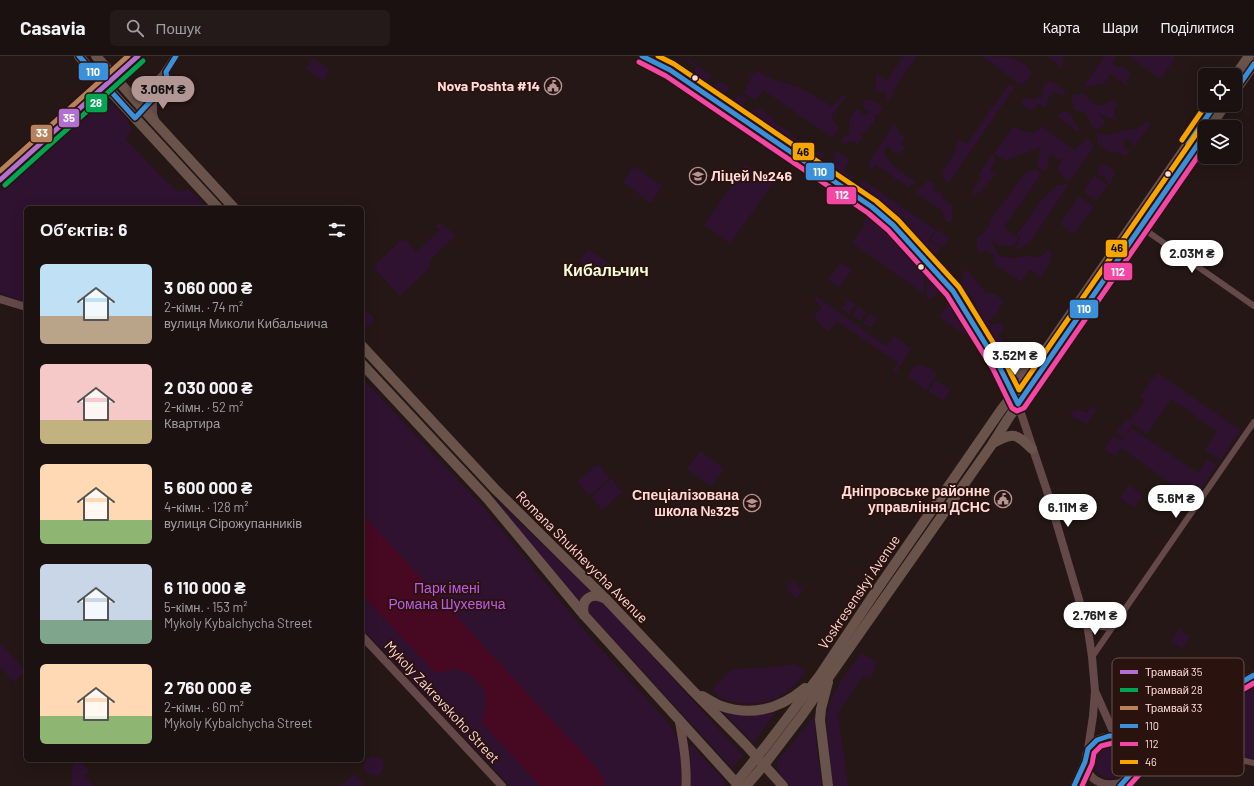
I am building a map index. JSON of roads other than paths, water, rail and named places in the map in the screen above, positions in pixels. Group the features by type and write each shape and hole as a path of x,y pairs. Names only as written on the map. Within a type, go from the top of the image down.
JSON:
{"main road":[{"path":"79,56 134,118 216,206"},
{"path":"96,56 232,206"},
{"path":"1241,68 1249,56"},
{"path":"1242,81 1254,64"},
{"name":"Voskresenskyi Avenue","path":"760,761 820,675 876,590 1001,410 1014,395 1036,364 1210,112"},
{"name":"Voskresenskyi Avenue","path":"760,761 803,714 993,443 1018,404 1198,144"},
{"name":"Romana Shukhevycha Avenue","path":"364,348 495,489 606,599 783,786"},
{"path":"999,366 1009,373 1016,374 1036,364"},
{"name":"Romana Shukhevycha Avenue","path":"364,366 486,497 584,615 738,785"},
{"path":"993,443 1004,437 1014,435 1023,440 1032,449"},
{"path":"584,615 583,607 587,599 595,595 599,595 606,599"},
{"path":"828,786 820,720 821,709 831,674"},
{"path":"692,691 720,706 745,711 760,710 779,706 792,699 820,675"},
{"path":"679,719 686,762 686,786"},
{"path":"738,785 760,761"}],"street":[{"path":"134,118 153,98 176,56"},
{"path":"642,56 670,70 716,100 872,207 893,225 914,246 953,291 999,366 1018,404 1047,491 1088,630 1095,691 1093,716 1085,762 1074,786"},
{"path":"130,95 144,98 162,82"},
{"path":"153,98 153,114 158,125"},
{"path":"1141,227 1254,306"},
{"path":"0,299 24,306"},
{"path":"1092,657 1254,422"},
{"path":"1084,619 1096,627 1104,628 1114,626"},
{"name":"Mykoly Zakrevskoho Street","path":"364,638 502,786"},
{"path":"1244,681 1254,675"},
{"path":"1095,691 1112,724"},
{"path":"1088,748 1097,740 1109,736 1112,737"},
{"path":"1244,760 1254,762"},
{"path":"1085,762 1087,770 1096,782 1104,785 1112,785 1119,784 1126,780"},
{"path":"1120,786 1130,776"}],"tram line":[{"name":"33","path":"0,171 128,56"},
{"name":"35","path":"0,180 138,56"},
{"name":"28","path":"5,185 143,61"}],"place":[{"name":"Nova Poshta #14","path":"553,86"},
{"name":"Ліцей №246","path":"698,176"},
{"name":"Дніпровське районне управління ДСНС","path":"1003,499"},
{"name":"Спеціалізована школа №325","path":"752,503"}],"district":[{"name":"Кибальчич","path":"606,270"}],"park label":[{"name":"Парк імені Романа Шухевича","path":"447,596"}]}
